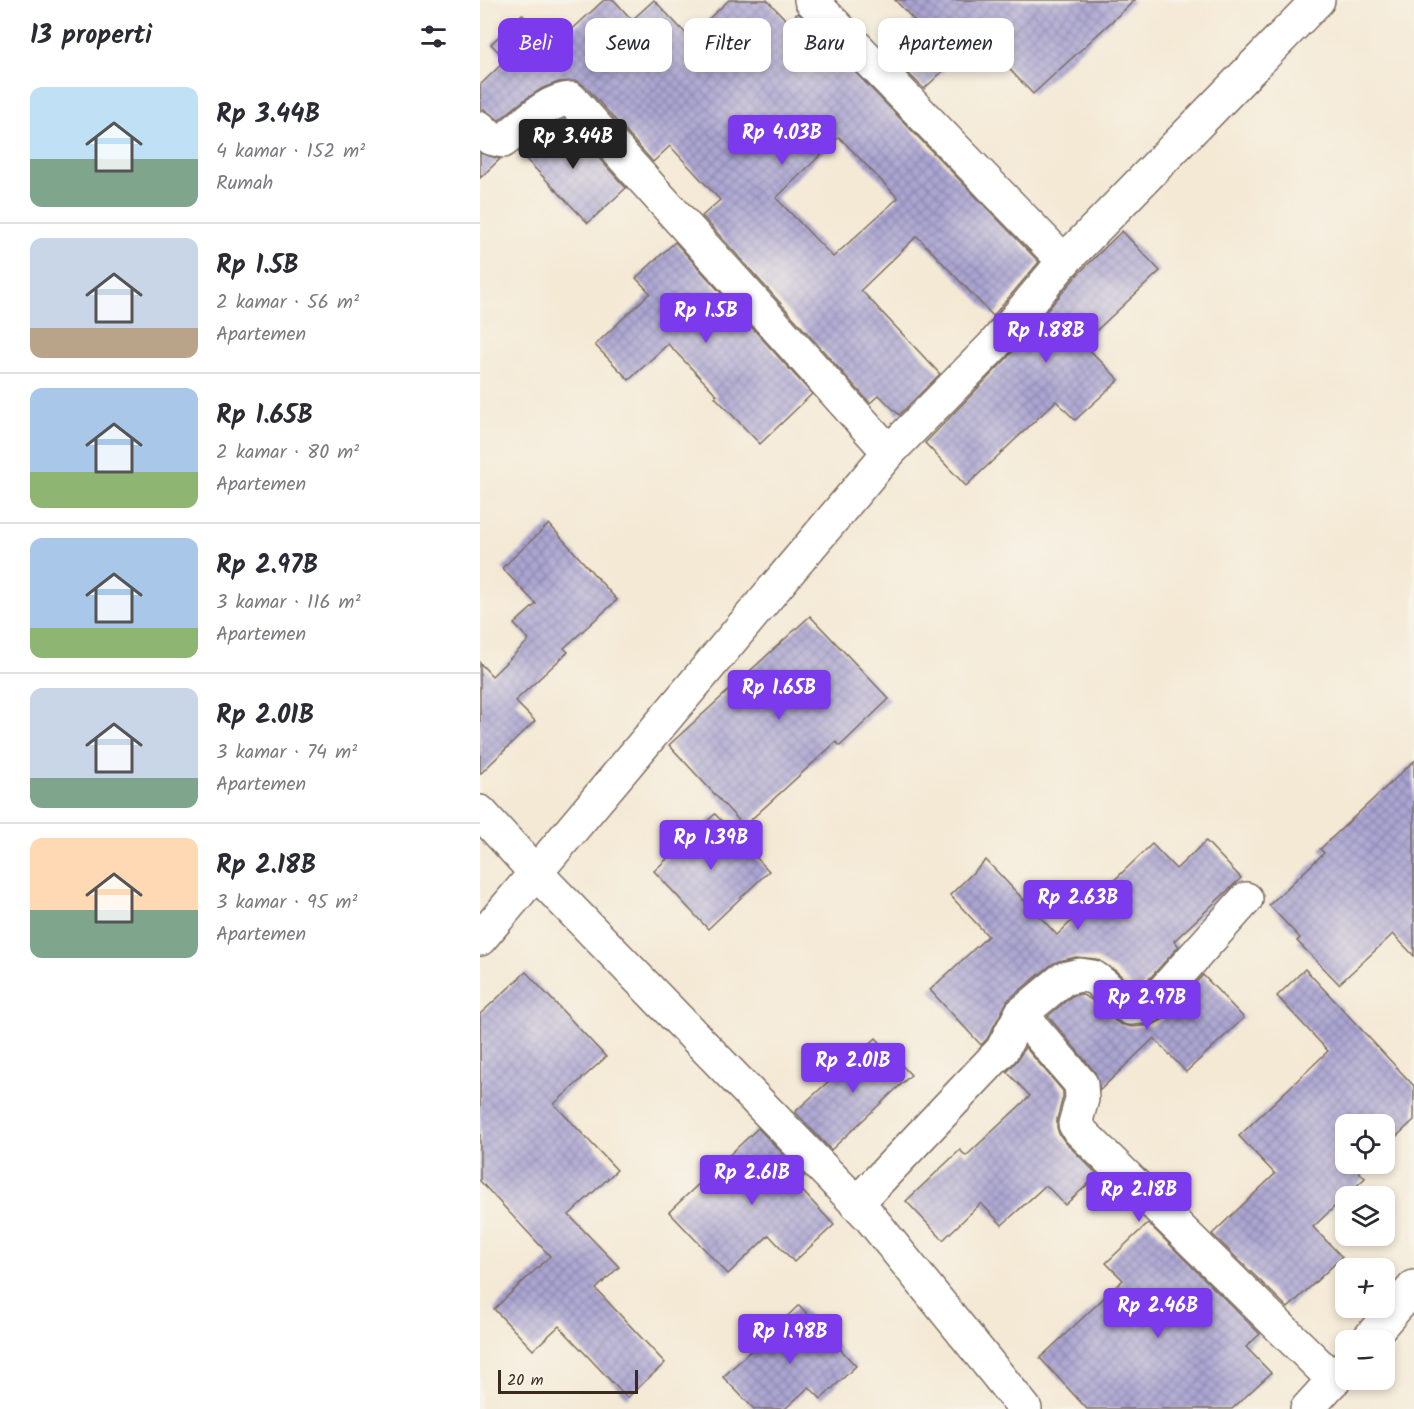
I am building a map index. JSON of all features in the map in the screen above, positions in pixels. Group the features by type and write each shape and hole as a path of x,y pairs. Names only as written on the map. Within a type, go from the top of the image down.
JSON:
{"street":[{"path":"811,0 1064,261"},
{"path":"480,939 889,452 993,346 1064,261 1318,0"},
{"path":"480,128 490,138 504,141 545,109 565,99 571,99 889,452"},
{"path":"480,812 535,872 868,1216 1025,1409"},
{"path":"856,1204 1002,1050 1021,1014 1063,979 1080,975 1093,977 1130,1008 1149,1006 1246,898"},
{"path":"1021,1014 1081,1084 1082,1099 1075,1124 1079,1130 1335,1368"},
{"path":"1377,1330 1414,1287"},
{"path":"1307,1409 1335,1378"}],"building":[{"path":"604,0 614,0 630,18 585,18 585,72 672,72 672,19 684,32 684,72 771,72 771,18 710,18 729,0 767,0 784,18 783,72 855,72 1039,262 993,316 917,236 861,290 940,374 899,415 879,395 870,403 702,216 720,200 670,146 653,162 585,86 577,81 559,82 543,88 499,120 485,110 480,110 480,85 498,68 498,72 573,72 573,29","holes":["839,137 898,198 833,257 776,198"]},
{"path":"654,0 671,18 634,18"},
{"path":"895,0 1135,0 1033,94 1012,72 1014,72 1014,18 912,18"},
{"path":"798,13 803,18 792,18"},
{"path":"498,37 498,51 491,44"},
{"path":"907,72 942,72 924,89"},
{"path":"564,120 626,188 588,223 519,152 546,130"},
{"path":"480,153 500,159 480,178"},
{"path":"1122,231 1160,271 1083,343 1119,380 1075,420 1056,401 966,486 925,443 1007,358 1078,274"},
{"path":"675,242 812,394 760,444 668,344 629,380 595,345 650,293 636,278"},
{"path":"549,524 617,600 564,648 568,652 515,701 535,721 480,774 480,663 492,676 529,640 514,624 536,604 502,568"},
{"path":"810,616 889,699 840,746 836,742 744,826 669,745"},
{"path":"1414,761 1414,956 1393,934 1339,984 1297,941 1300,938 1269,905 1324,853 1320,849"},
{"path":"715,814 769,871 708,929 654,871"},
{"path":"1206,841 1241,878 1174,941 1179,946 1141,988 1135,989 1116,971 1096,959 1076,957 1059,961 1008,1000 987,1039 981,1045 930,990 988,936 950,895 986,860 1057,935 1152,844 1176,869"},
{"path":"1305,969 1414,1086 1414,1120 1395,1138 1395,1114 1335,1114 1335,1174 1361,1174 1365,1178 1357,1186 1335,1186 1335,1206 1313,1227 1342,1257 1335,1258 1335,1264 1288,1308 1212,1234 1275,1174 1239,1136 1328,1051 1277,996"},
{"path":"526,972 606,1057 554,1104 617,1170 569,1215 619,1267 596,1289 665,1363 627,1398 559,1326 533,1350 494,1309 550,1256 480,1181 480,1014"},
{"path":"1203,975 1244,1018 1186,1072 1154,1038 1100,1090 1095,1072 1048,1016 1072,996 1081,994 1092,1000 1120,1024 1132,1027 1152,1025 1164,1019"},
{"path":"876,1038 911,1075 831,1150 795,1112"},
{"path":"1025,1047 1063,1091 1057,1119 1059,1134 1098,1175 1065,1205 1046,1185 1002,1225 981,1203 943,1240 906,1201 960,1150 966,1156 1030,1096 1007,1072"},
{"path":"758,1128 804,1176 796,1184 834,1225 794,1262 769,1235 728,1274 669,1212"},
{"path":"1148,1223 1260,1334 1246,1347 1271,1373 1232,1409 1087,1409 1040,1358 1123,1280 1106,1263"},
{"path":"799,1305 856,1366 821,1399 809,1387 785,1409 754,1409 723,1377"}]}
